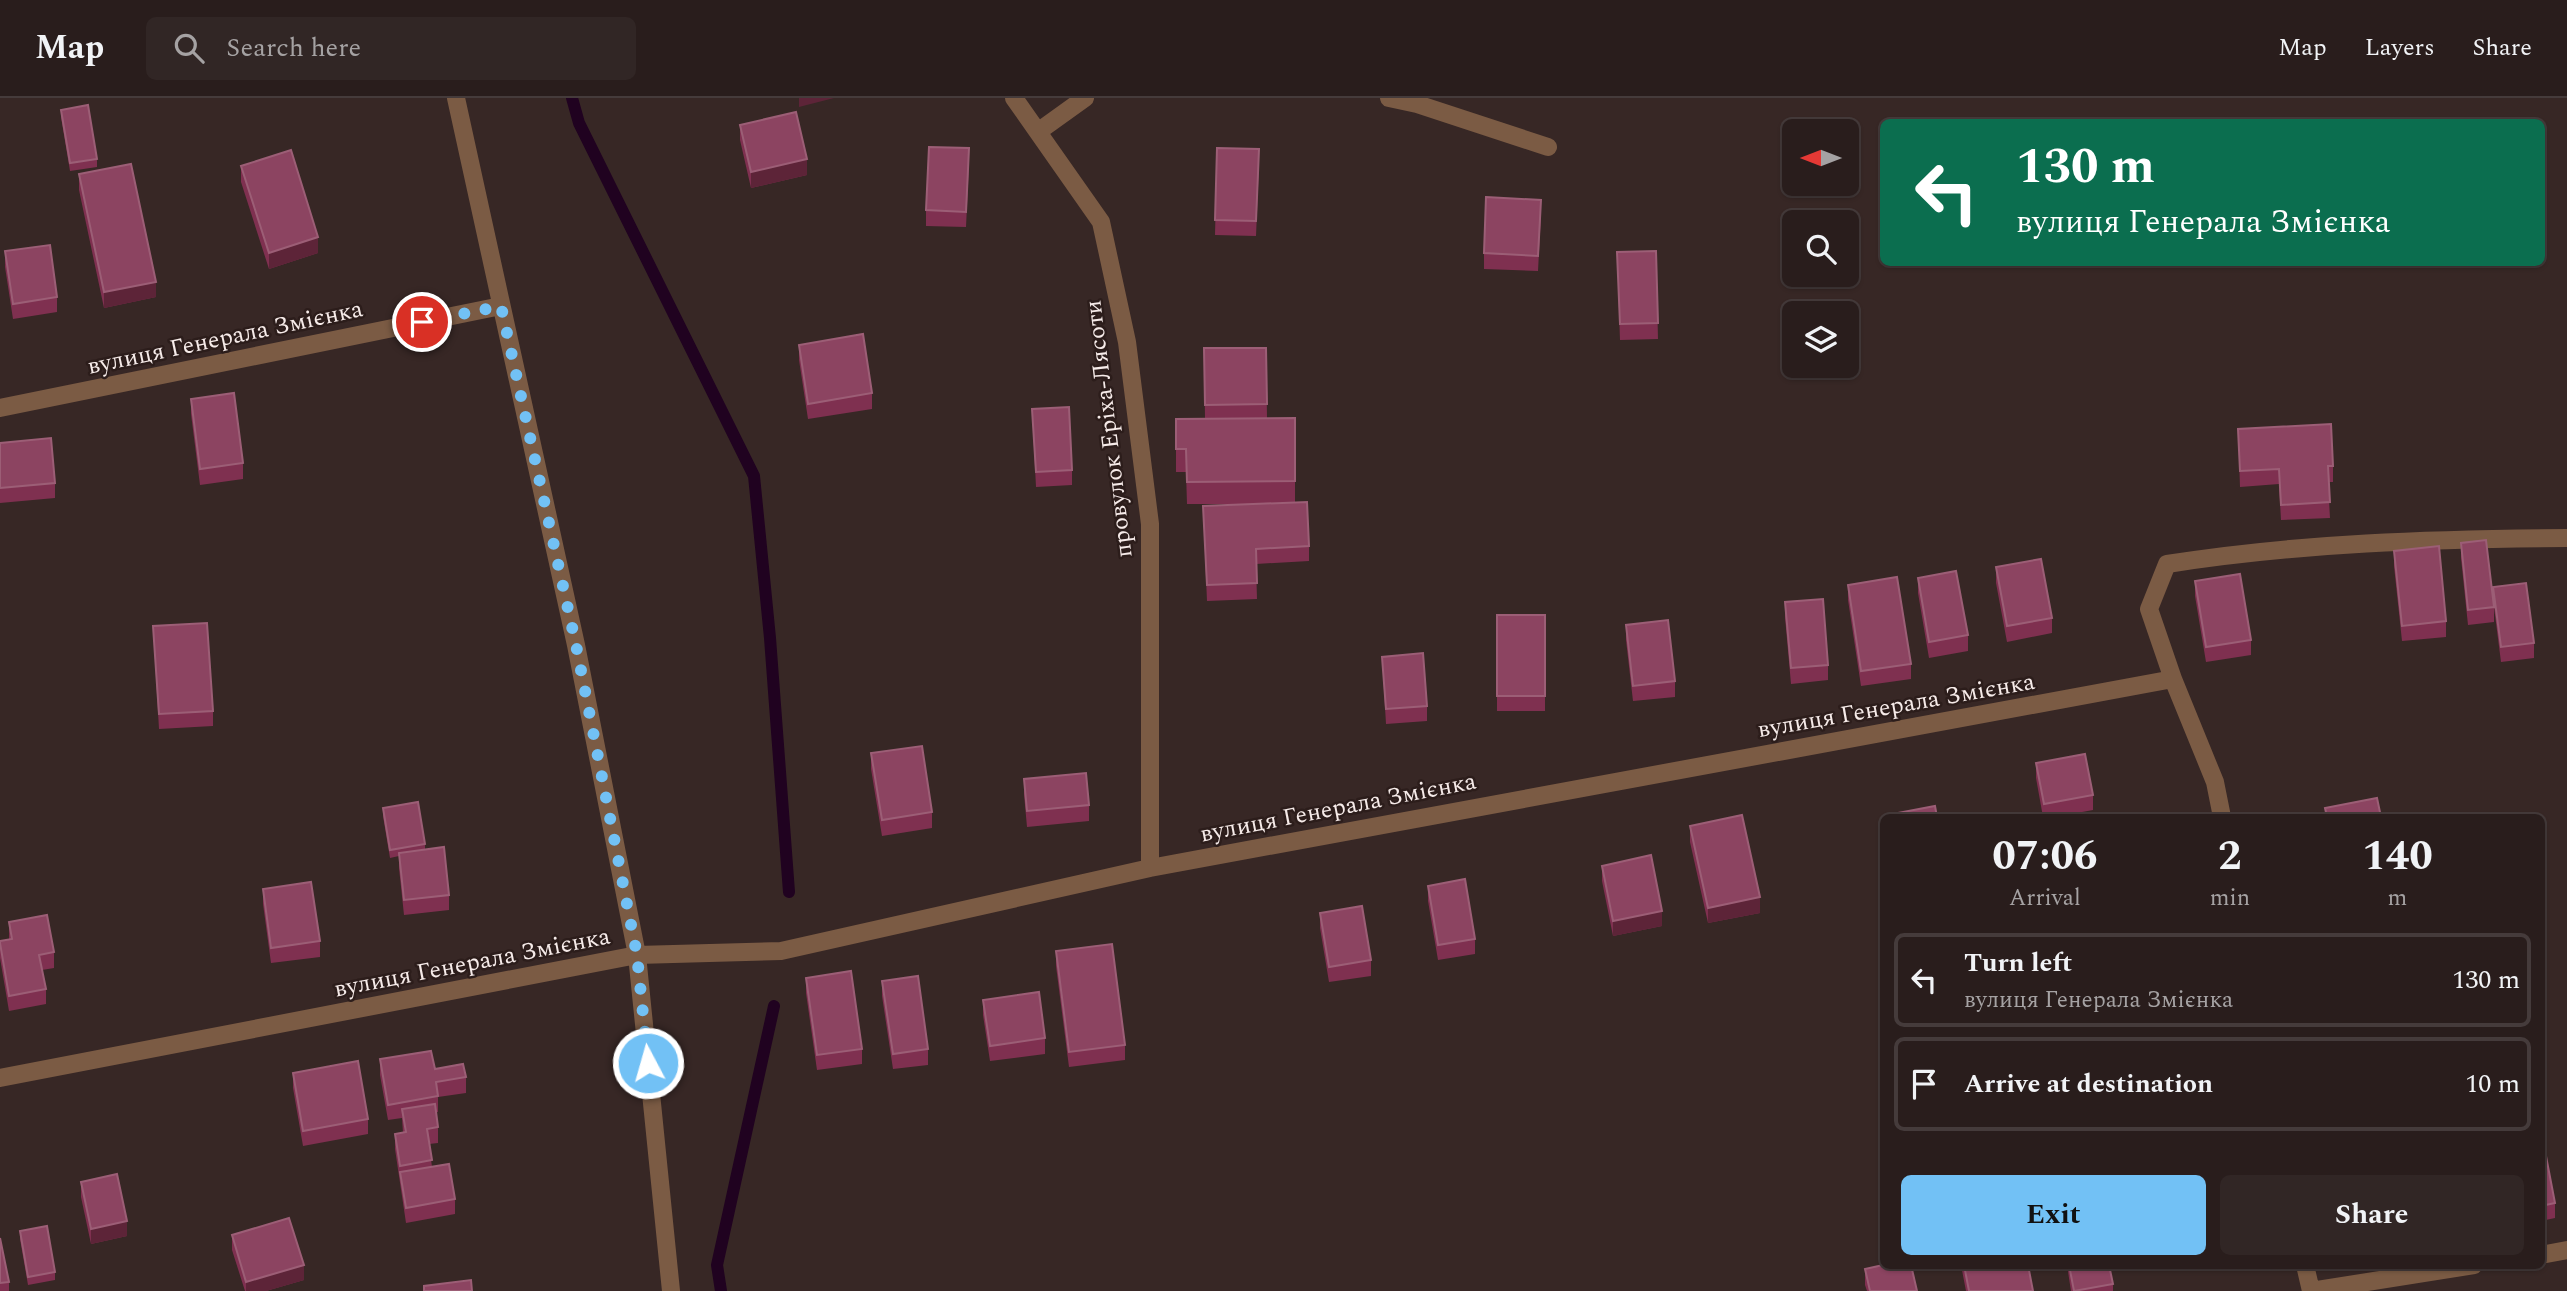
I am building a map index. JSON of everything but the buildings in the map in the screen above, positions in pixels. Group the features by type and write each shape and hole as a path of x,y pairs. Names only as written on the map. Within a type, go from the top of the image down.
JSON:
{"street":[{"path":"457,98 576,645 637,955 671,1291"},
{"name":"провулок Еріха-Лясоти","path":"1014,98 1101,222 1127,342 1150,524 1150,868"},
{"path":"1039,131 1085,98"},
{"path":"1389,98 1417,104 1548,147"},
{"name":"вулиця Генерала Змієнка","path":"0,408 501,306"},
{"path":"2221,814 2215,782 2173,679 2149,609 2167,564 2239,553 2292,549 2452,539 2567,538"},
{"name":"вулиця Генерала Змієнка","path":"0,1078 637,955 781,951 1150,868 2173,679"},
{"path":"2545,1254 2567,1250"},
{"path":"2306,1269 2311,1291 2449,1269"}],"waterway":[{"path":"572,98 579,123 754,476 770,638 789,892"},
{"path":"721,1291 717,1265 774,1006"}],"route":[{"path":"422,322 501,306 576,645 637,955 648,1063"}]}
